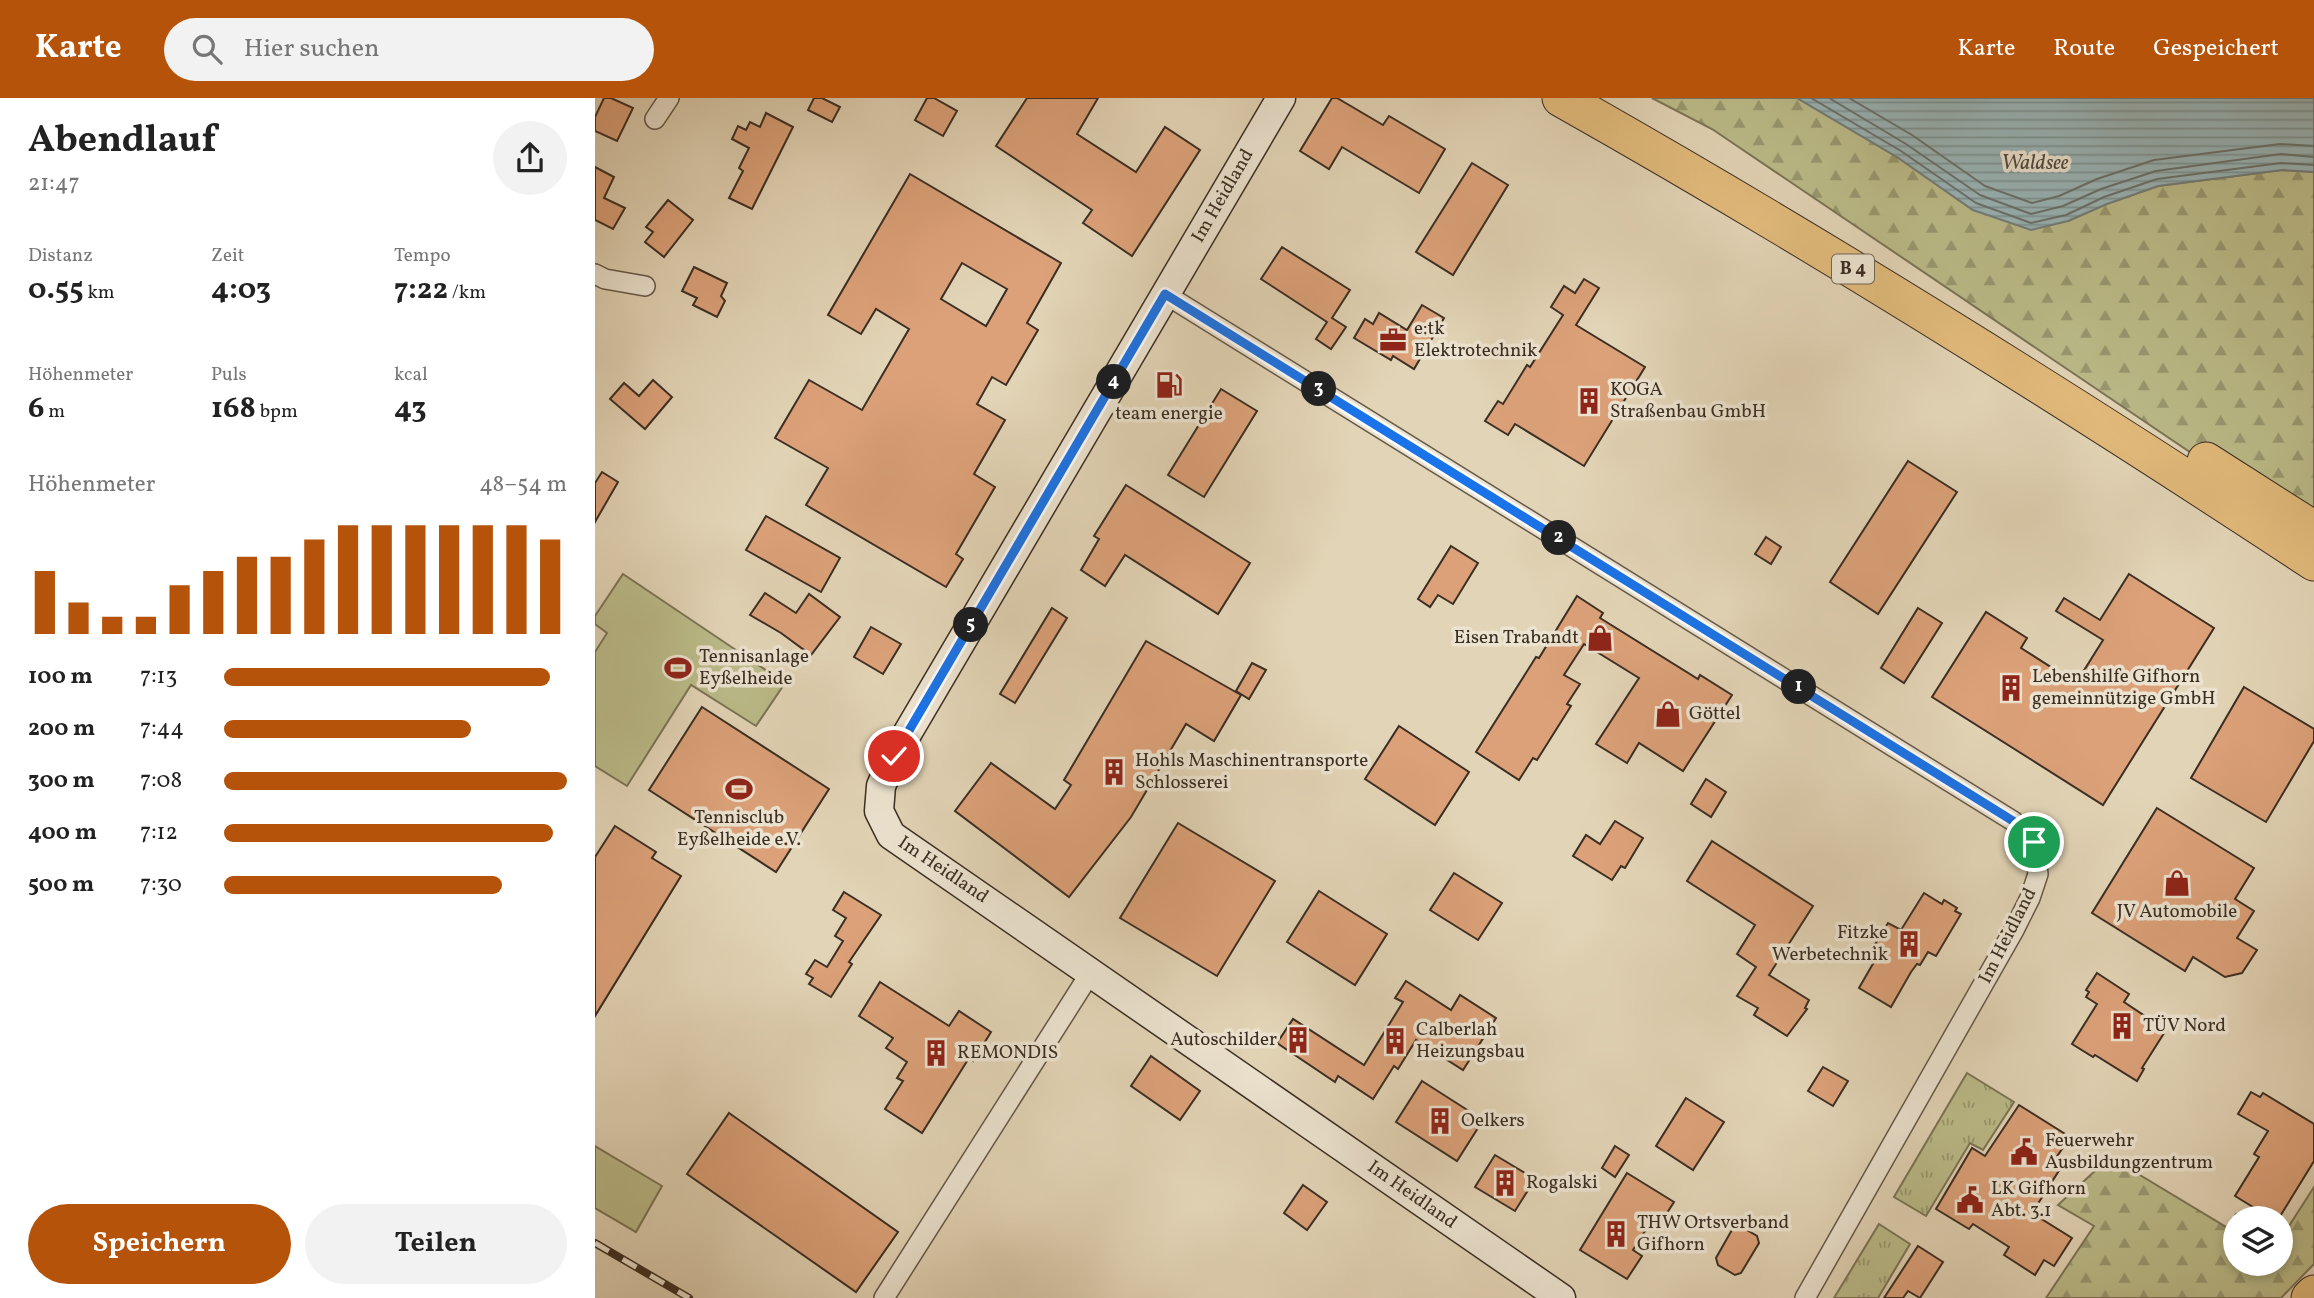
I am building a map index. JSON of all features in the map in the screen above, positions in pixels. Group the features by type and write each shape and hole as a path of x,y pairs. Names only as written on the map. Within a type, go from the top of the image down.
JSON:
{"highway":[{"name":"B 4","path":"1561,98 1709,182 1932,318 2141,448 2314,562"},
{"name":"B 4","path":"1602,98 1772,195 1965,312 2314,530"}],"street":[{"path":"655,120 669,98"},
{"name":"Im Heidland","path":"1281,98 894,756 881,786 879,811 891,835 1561,1298"},
{"path":"595,274 605,279 645,286"},
{"name":"Im Heidland","path":"1165,294 2013,821 2034,842 2038,874 2014,930 1805,1298"},
{"path":"884,1298 1091,972"}],"green space":[{"path":"1652,98 1797,98 1897,157 1973,210 2068,221 2158,186 2282,170 2314,172 2314,536 1712,129"},
{"name":"Tennisanlage Eyßelheide","path":"623,574 785,683 756,726 691,685 627,786 595,766 595,652 607,633 595,624 595,616"},
{"path":"1967,1073 2014,1102 1983,1150 1970,1143 1926,1216 1894,1197"},
{"path":"595,1146 662,1186 636,1232 595,1208"},
{"path":"2110,1157 2223,1225 2223,1276 2293,1276 2293,1220 2314,1187 2314,1264 2281,1298 2046,1298 2094,1226 2058,1205"},
{"path":"1879,1224 1910,1244 1878,1298 1834,1298"}],"water":[{"name":"Waldsee","path":"1797,98 2314,98 2314,172 2282,170 2158,186 2068,221 2031,230 1973,210 1897,157"}],"building":[{"path":"604,98 611,98 633,108 617,141 595,131 595,117"},
{"path":"814,98 822,98 840,107 832,122 808,110"},
{"path":"927,98 934,98 957,111 943,136 915,120"},
{"path":"1027,98 1098,98 1077,134 1136,172 1165,127 1200,150 1132,256 1083,223 1092,210 996,146"},
{"path":"1332,98 1337,98 1383,125 1389,116 1445,149 1419,193 1342,147 1329,169 1300,151"},
{"path":"766,113 793,127 752,209 729,198 743,171 739,168 749,148 732,139 738,126 746,130 750,122 760,127"},
{"path":"1472,163 1508,185 1453,275 1416,252"},
{"path":"595,167 614,177 604,198 625,208 613,229 595,220"},
{"path":"910,174 1061,263 1027,323 1038,330 1006,385 992,377 977,404 1005,420 974,474 995,487 956,554 963,559 946,587 806,505 828,468 775,438 809,380 862,410 909,329 876,309 861,334 828,315","holes":["962,263 1007,289 986,326 941,299"]},
{"path":"668,200 693,220 664,257 645,242 653,232 646,227"},
{"path":"1282,247 1350,290 1332,318 1346,327 1331,349 1316,339 1327,322 1261,279"},
{"path":"694,267 727,283 721,296 725,301 717,317 693,305 697,298 682,291"},
{"path":"1584,279 1599,288 1576,325 1645,367 1584,466 1515,424 1508,435 1485,421 1498,401 1503,404 1563,315 1551,307 1564,286 1575,293"},
{"path":"1422,305 1444,318 1414,369 1393,356 1391,360 1354,338 1365,319 1373,324 1379,313 1407,330"},
{"path":"653,380 672,397 645,429 610,399 624,383 639,396"},
{"path":"1221,389 1257,411 1204,497 1168,475"},
{"path":"1908,461 1957,492 1878,614 1830,582"},
{"path":"602,472 618,482 595,522 595,483"},
{"path":"1126,485 1250,563 1218,614 1125,555 1105,586 1081,570 1099,539 1094,536"},
{"path":"766,516 840,558 821,592 746,550"},
{"path":"1766,537 1781,547 1771,564 1755,554"},
{"path":"1451,546 1478,563 1453,604 1438,595 1430,607 1418,599"},
{"name":"Lebenshilfe Gifhorn gemeinnützige GmbH","path":"2129,574 2214,628 2103,805 1932,697 1986,612 2027,638 2021,648 2076,683 2103,640 2056,611 2064,598 2100,620"},
{"path":"765,593 796,613 809,594 840,617 811,655 750,615"},
{"path":"1577,596 1603,613 1600,618 1698,679 1700,675 1732,695 1683,771 1639,743 1627,763 1596,744 1639,678 1584,644 1564,675 1580,684 1567,704 1571,706 1537,760 1533,758 1519,780 1476,752"},
{"path":"1052,608 1067,618 1015,703 1000,694"},
{"path":"1918,608 1942,623 1904,683 1881,668"},
{"path":"871,627 901,644 883,674 854,657"},
{"name":"Hohls Maschinentransporte Schlosserei","path":"1146,641 1241,695 1214,741 1186,724 1131,817 1069,897 955,811 991,763 1055,809 1071,785 1064,780"},
{"path":"1252,663 1266,670 1249,699 1236,691"},
{"path":"2244,687 2314,729 2314,741 2266,822 2191,778"},
{"name":"Tennisclub Eyßelheide e.V.","path":"702,707 829,789 776,872 649,790"},
{"path":"1399,726 1469,772 1435,825 1365,779"},
{"path":"1706,779 1726,792 1711,817 1691,804"},
{"name":"JV Automobile","path":"2157,808 2254,868 2235,899 2254,911 2237,938 2257,950 2242,973 2225,977 2193,957 2185,971 2092,913"},
{"path":"1615,821 1643,838 1625,868 1621,866 1612,880 1573,856 1586,835 1600,844"},
{"path":"1178,823 1275,881 1217,976 1120,918"},
{"path":"615,826 656,852 652,858 681,876 595,1016 595,857"},
{"path":"1712,841 1813,906 1769,975 1809,1000 1805,1008 1807,1009 1787,1036 1754,1015 1758,1008 1737,996 1756,967 1737,954 1755,925 1687,881"},
{"path":"1454,873 1502,903 1478,940 1430,910"},
{"path":"1319,891 1387,934 1355,985 1287,942"},
{"path":"844,892 881,915 849,962 852,964 831,997 809,984 813,978 806,974 815,960 827,967 843,941 835,936 846,918 833,910"},
{"name":"Fitzke Werbetechnik","path":"1924,893 1942,904 1944,900 1961,914 1936,956 1928,952 1920,965 1917,964 1891,1007 1859,988 1878,955 1871,951 1888,923 1901,930"},
{"name":"TÜV Nord","path":"2097,973 2129,994 2124,1002 2166,1030 2137,1081 2072,1044 2097,1004 2086,997 2089,992 2086,990"},
{"path":"1406,981 1451,1010 1460,995 1496,1018 1463,1070 1416,1040 1398,1069 1394,1066 1373,1099 1338,1076 1335,1082 1277,1043 1293,1019 1364,1065 1403,1002 1395,998"},
{"name":"REMONDIS","path":"880,982 949,1026 959,1011 991,1032 973,1061 969,1058 922,1133 885,1109 903,1081 897,1078 907,1062 886,1048 893,1038 859,1016"},
{"path":"1151,1056 1200,1091 1180,1120 1131,1086"},
{"path":"1823,1067 1848,1081 1833,1106 1808,1091"},
{"name":"Oelkers","path":"1422,1081 1483,1120 1457,1161 1396,1122"},
{"path":"2251,1092 2260,1097 2263,1093 2314,1124 2314,1161 2286,1206 2251,1206 2235,1196 2259,1157 2254,1154 2268,1131 2238,1114"},
{"path":"1686,1098 1724,1122 1693,1170 1656,1146"},
{"path":"2019,1105 2070,1137 2052,1164 2060,1169 2032,1213 2072,1238 2054,1266 2044,1260 2035,1275 2004,1255 2009,1247 1973,1224 1969,1229 1936,1209 1972,1148 1985,1156"},
{"path":"729,1113 898,1232 856,1292 687,1174"},
{"path":"1615,1146 1629,1155 1615,1177 1602,1168"},
{"name":"Rogalski","path":"1495,1155 1535,1179 1515,1211 1475,1187"},
{"name":"THW Ortsverband Gifhorn","path":"1627,1173 1674,1202 1663,1219 1656,1214 1633,1250 1642,1256 1627,1279 1580,1250"},
{"path":"1303,1185 1327,1202 1307,1230 1284,1213"},
{"path":"1740,1226 1757,1236 1759,1243 1741,1273 1735,1275 1718,1265 1716,1258 1733,1228"},
{"path":"1918,1246 1943,1262 1920,1298 1908,1291 1903,1298 1884,1298"}],"railway":[{"path":"595,1243 689,1298"}],"place":[{"name":"e:tk Elektrotechnik","path":"1393,340"},
{"name":"team energie","path":"1169,385"},
{"name":"KOGA Straßenbau GmbH","path":"1589,401"},
{"name":"Eisen Trabandt","path":"1600,638"},
{"name":"Tennisanlage Eyßelheide","path":"678,668"},
{"name":"Lebenshilfe Gifhorn gemeinnützige GmbH","path":"2011,688"},
{"name":"Göttel","path":"1668,714"},
{"name":"Hohls Maschinentransporte Schlosserei","path":"1114,772"},
{"name":"Tennisclub Eyßelheide e.V.","path":"739,789"},
{"name":"JV Automobile","path":"2177,883"},
{"name":"Fitzke Werbetechnik","path":"1909,944"},
{"name":"TÜV Nord","path":"2122,1026"},
{"name":"Autoschilder","path":"1298,1040"},
{"name":"Calberlah Heizungsbau","path":"1395,1041"},
{"name":"REMONDIS","path":"936,1053"},
{"name":"Oelkers","path":"1440,1121"},
{"name":"Feuerwehr Ausbildungzentrum","path":"2024,1152"},
{"name":"Rogalski","path":"1505,1183"},
{"name":"LK Gifhorn Abt. 3.1","path":"1970,1200"},
{"name":"THW Ortsverband Gifhorn","path":"1616,1234"}],"route":[{"path":"894,756 1165,294 2013,821 2034,842"}]}
